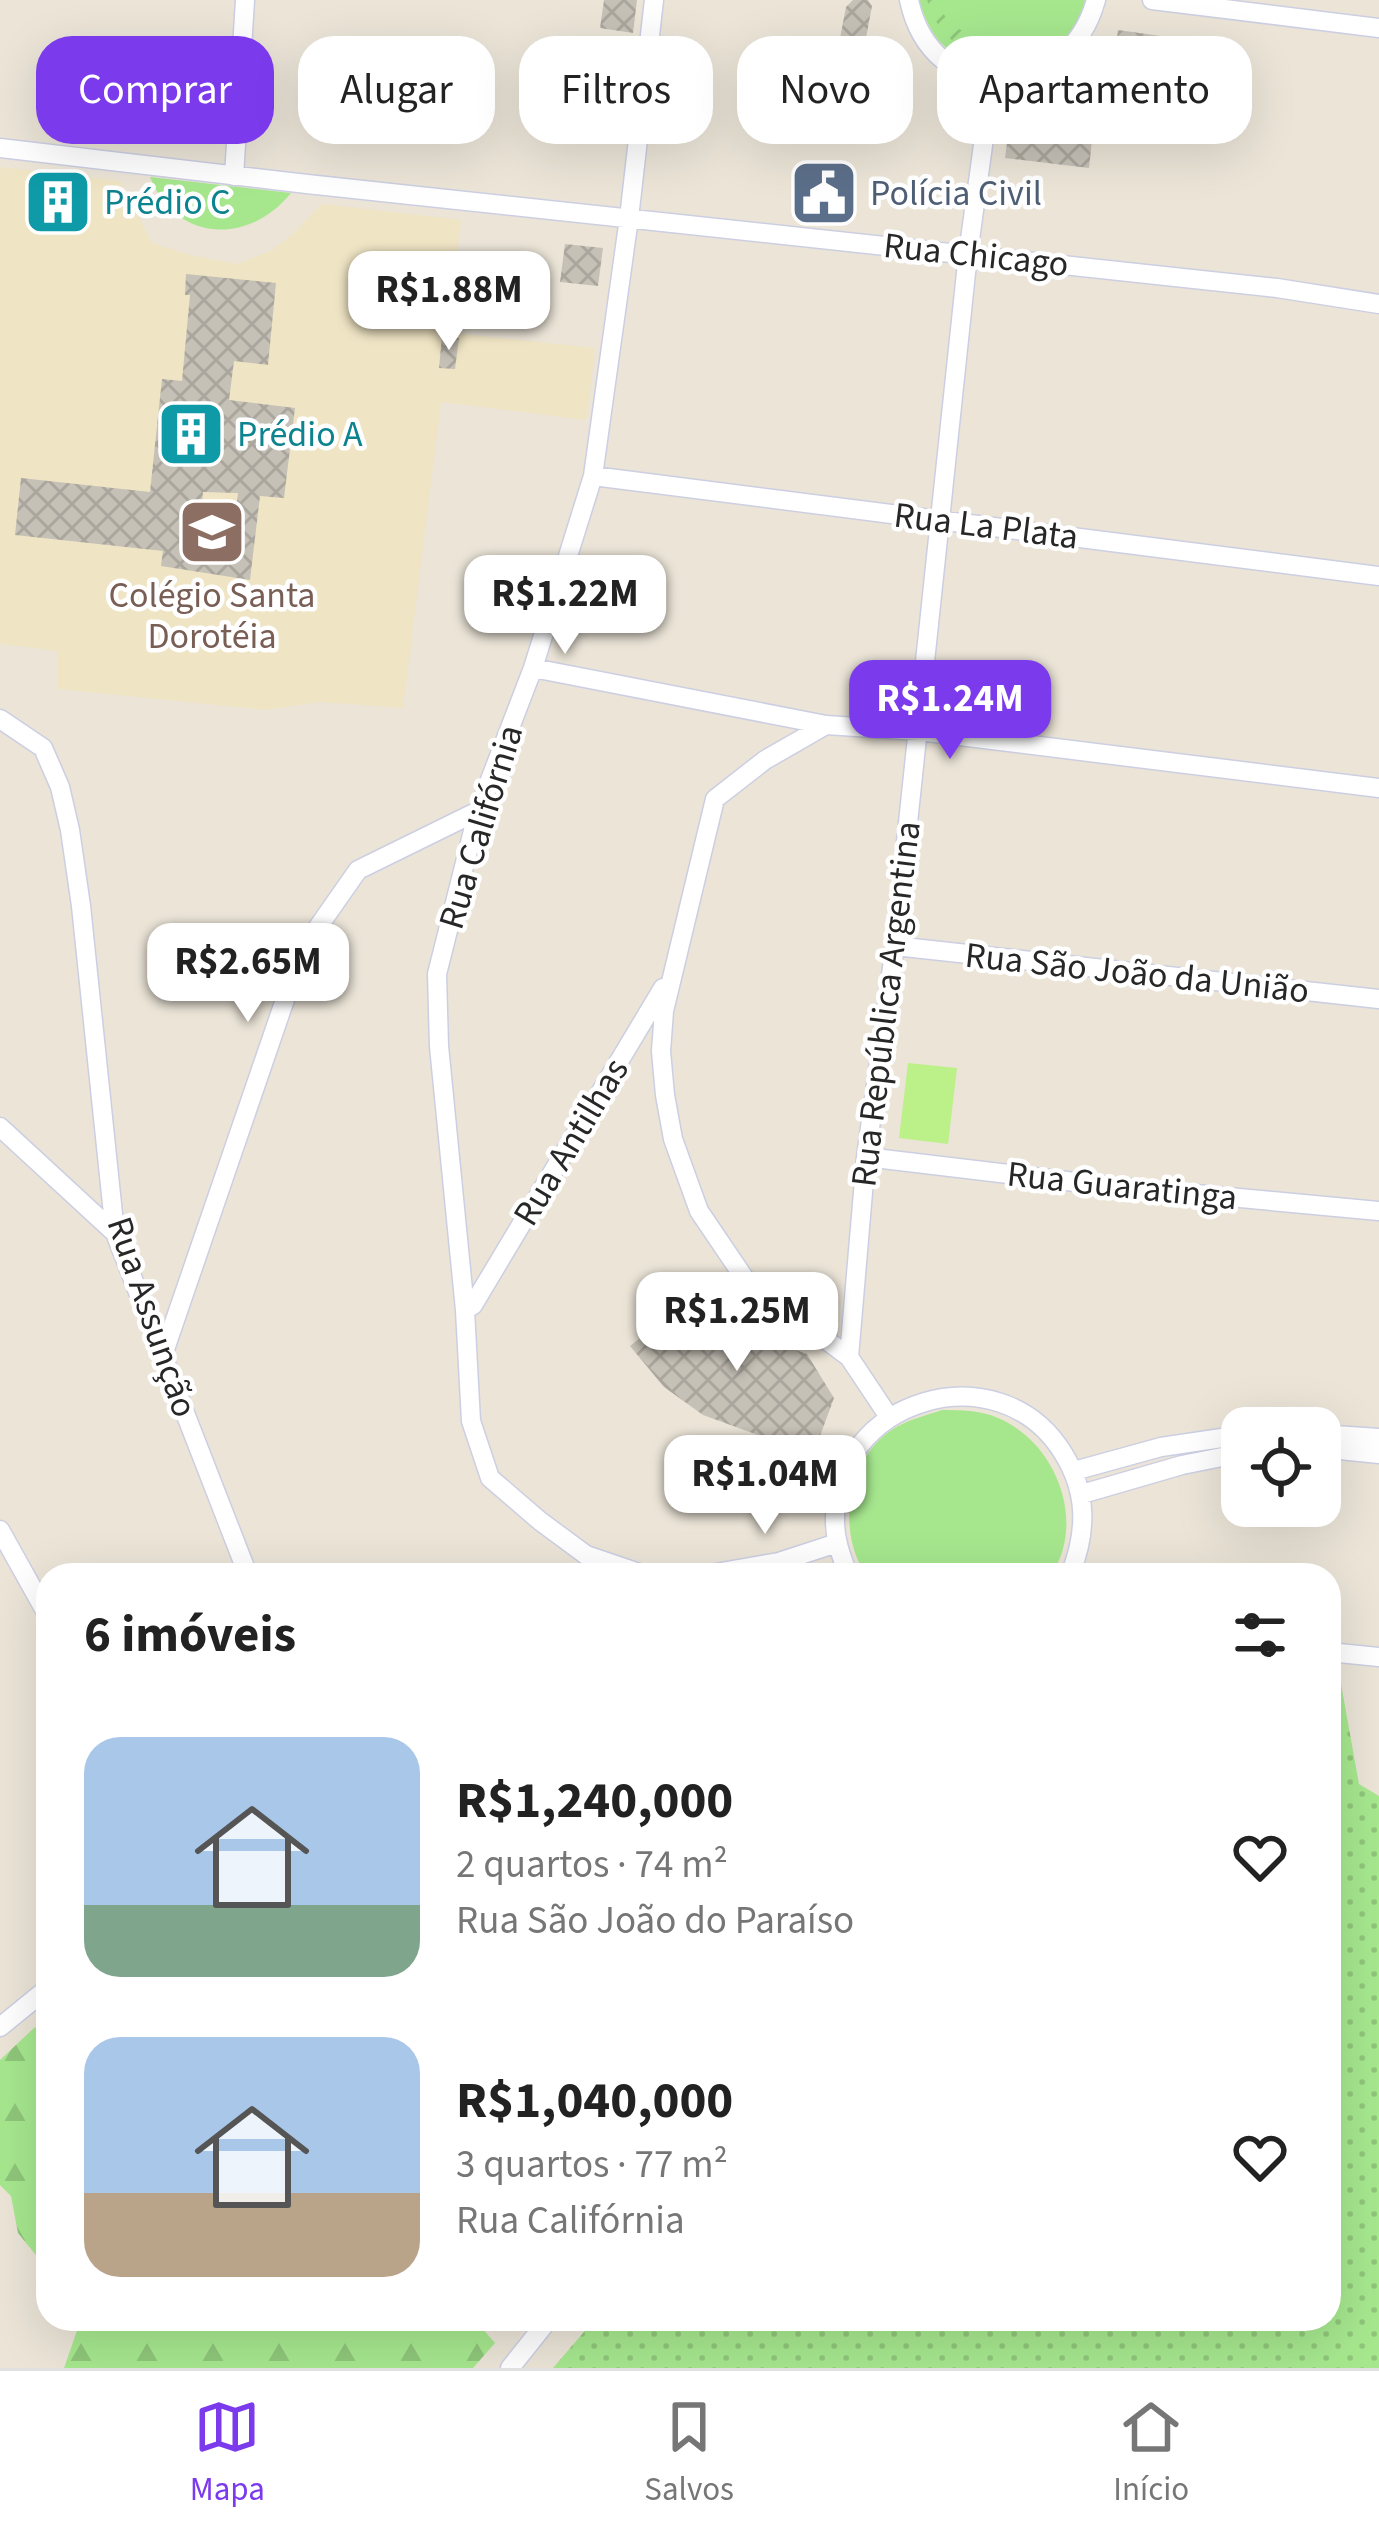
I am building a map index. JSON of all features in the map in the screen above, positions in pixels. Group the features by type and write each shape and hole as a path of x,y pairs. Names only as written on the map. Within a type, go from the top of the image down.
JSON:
{"street":[{"path":"234,176 245,0"},
{"name":"Rua Califórnia","path":"610,1563 586,1555 490,1478 471,1421 437,974 478,811 533,668 593,476 654,0"},
{"path":"909,0 914,23 937,55"},
{"path":"1082,36 1096,0"},
{"path":"1152,0 1379,28"},
{"name":"Rua República Argentina","path":"849,1357 866,1157 895,946 983,144"},
{"name":"Rua Chicago","path":"0,148 1277,288 1379,304"},
{"name":"Rua La Plata","path":"593,476 1379,576"},
{"path":"533,668 826,725 919,731 1379,788"},
{"name":"Rua Assunção","path":"0,718 43,748 60,787 82,906 115,1233 243,1563"},
{"path":"826,725 765,760 715,799 664,1011 664,1095 699,1211 745,1280 849,1357 890,1417"},
{"path":"163,1355 302,950 358,870 478,811"},
{"name":"Rua São João da União","path":"895,946 1379,999"},
{"name":"Rua Antilhas","path":"465,1310 473,1305 674,970"},
{"path":"0,1127 115,1233"},
{"name":"Rua Guaratinga","path":"866,1157 1379,1211"},
{"path":"844,1563 837,1543 836,1507 844,1472 863,1442 890,1417 922,1401 958,1396 994,1400 1028,1415 1055,1440 1082,1494 1082,1536 1075,1563"},
{"path":"1341,1435 1379,1438"},
{"path":"1074,1471 1161,1447 1221,1438"},
{"path":"1341,1450 1379,1454"},
{"path":"1082,1494 1221,1457"},
{"path":"0,1530 36,1595"},
{"path":"773,1563 837,1543"},
{"path":"0,1563 21,1568"},
{"path":"1341,1653 1379,1657"},
{"path":"0,2027 36,1998"},
{"path":"510,2368 539,2331"}],"shaded area":[{"name":"Colégio Santa Dorotéia","path":"0,167 121,181 152,243 238,264 272,250 322,204 461,220 446,332 595,348 586,420 441,402 403,708 320,702 265,710 58,689 58,651 0,644"}],"green space":[{"path":"919,0 1085,0 1068,36 937,37"},
{"path":"927,0 940,0 938,6 952,26 974,36 948,36"},
{"path":"150,177 291,193 255,222 214,229 177,215"},
{"path":"908,1063 957,1068 948,1144 899,1138"},
{"path":"942,1410 977,1412 1018,1429 1036,1445 1050,1464 1065,1508 1066,1531 1057,1563 860,1563 849,1519 855,1479 875,1444 909,1421"},
{"path":"1341,1684 1359,1784 1379,1796 1379,2368 553,2368 585,2331 1341,2331"},
{"path":"36,2028 36,2255 18,2233 11,2196 0,2185 0,2060"},
{"path":"77,2331 484,2331 495,2343 473,2368 64,2368"}],"building":[{"path":"604,0 637,0 633,33 600,28"},
{"path":"853,0 868,0 872,6 866,36 840,36 846,7"},
{"path":"1118,30 1161,36 1117,36"},
{"path":"1007,144 1092,144 1089,168 1005,158"},
{"name":"Prédio C","path":"37,184 83,189 79,220 69,219 69,225 43,222 43,216 33,215"},
{"path":"565,244 603,248 598,286 560,282"},
{"path":"186,274 276,283 268,365 234,361 229,400 295,408 284,498 260,496 250,580 161,566 163,551 15,535 21,478 150,492 162,379 182,381 190,295 185,295","holes":["203,492 238,493 230,556 197,552"]},
{"path":"442,336 459,338 455,369 439,368"},
{"path":"703,1288 768,1340 807,1354 834,1398 813,1455 703,1415 664,1387 630,1346"}],"place":[{"name":"Polícia Civil","path":"824,193"},
{"name":"Prédio C","path":"58,202"},
{"name":"Prédio A","path":"191,434"},
{"name":"Colégio Santa Dorotéia","path":"212,532"}]}
